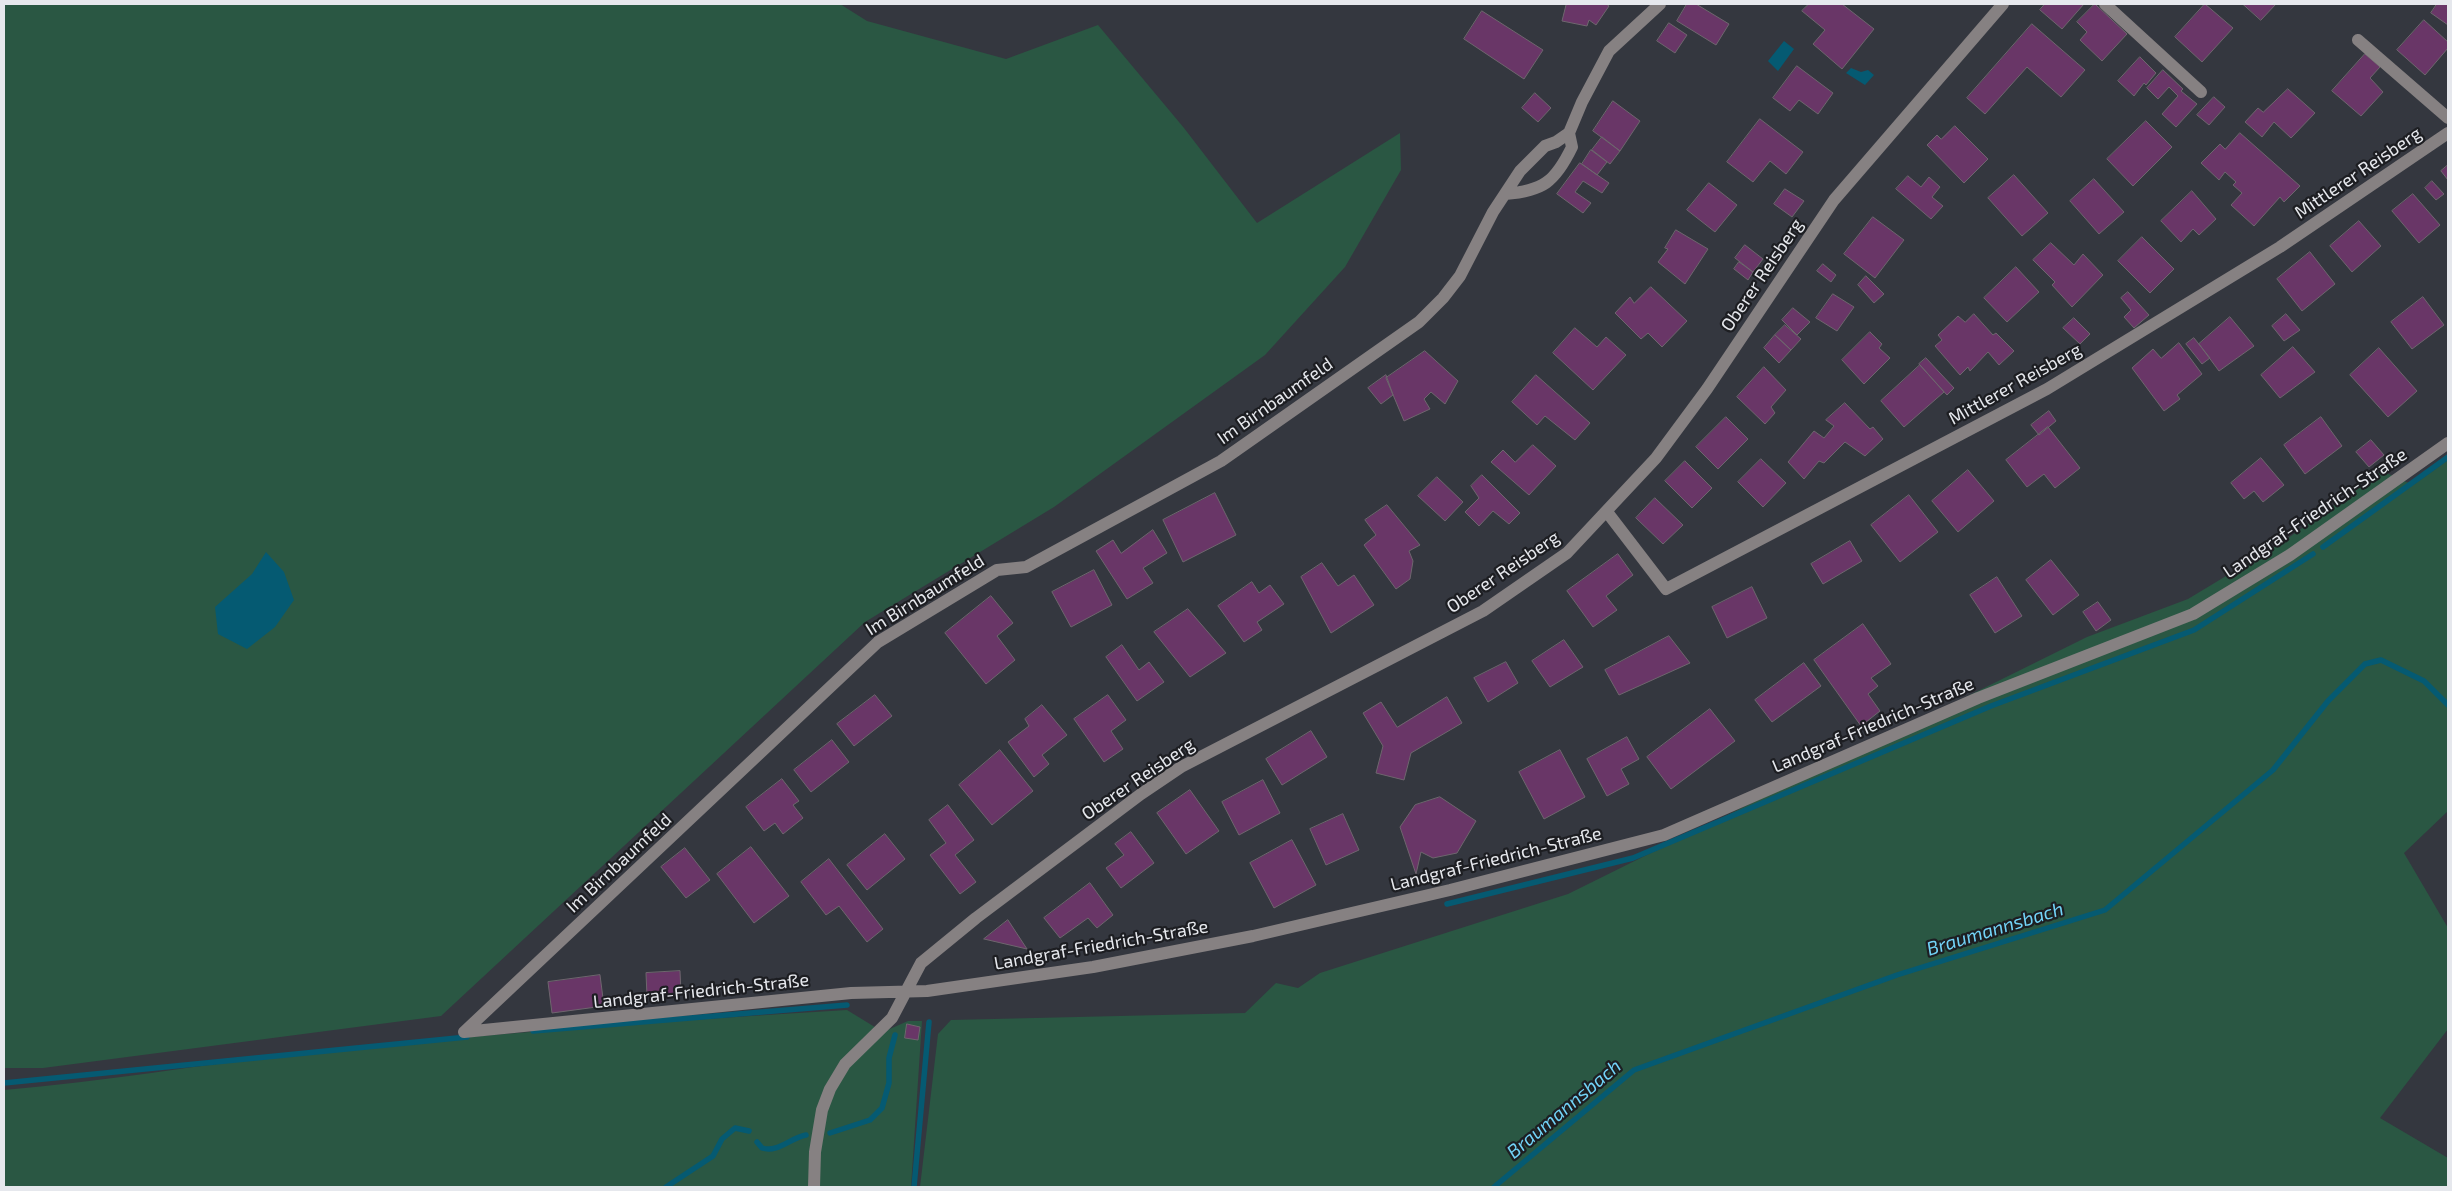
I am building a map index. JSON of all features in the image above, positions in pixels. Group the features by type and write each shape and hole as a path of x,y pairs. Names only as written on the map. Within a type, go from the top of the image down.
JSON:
{"street":[{"path":"1505,194 1543,187 1558,170 1572,147 1569,133 1582,102 1609,51 1659,4"},
{"name":"Oberer Reisberg","path":"814,1187 814,1152 822,1110 830,1090 845,1064 892,1018 921,963 976,918 1140,794 1181,767 1482,611 1567,553 1656,458 1707,389 1834,200 2003,4"},
{"path":"2106,4 2202,92"},
{"path":"2358,40 2448,118"},
{"name":"Im Birnbaumfeld","path":"464,1032 878,642 997,570 1026,567 1220,461 1419,322 1443,298 1460,276 1505,194 1520,171 1545,146 1556,142 1569,133"},
{"name":"Mittlerer Reisberg","path":"1607,512 1666,589 2047,389 2280,247 2448,133"},
{"name":"Landgraf-Friedrich-Straße","path":"464,1032 851,993 927,991 1093,967 1253,936 1450,890 1664,835 1978,698 2193,614 2290,555 2448,443"}],"green space":[{"path":"4,4 840,4 867,21 1006,59 1098,25 1184,128 1257,223 1400,133 1401,170 1345,267 1265,355 1054,507 865,622 441,1016 43,1068 4,1068"},
{"path":"2448,460 2448,811 2404,853 2448,928 2448,1029 2380,1118 2448,1158 2448,1187 920,1187 938,1034 951,1020 1245,1013 1276,983 1298,988 1320,973 1568,894 2087,637 2188,599 2284,541 2382,471 2413,485"},
{"path":"847,1010 883,1032 908,1021 922,1021 911,1187 4,1187 4,1090 77,1083 259,1058 433,1040 640,1023"}],"water":[{"path":"1784,41 1794,49 1778,71 1768,61"},
{"path":"1851,68 1861,72 1868,70 1874,75 1865,85 1846,73"},
{"path":"266,552 284,572 294,600 275,627 247,649 218,634 215,607 252,574"}],"building":[{"path":"1564,4 1606,4 1609,6 1596,25 1589,20 1587,26 1562,21 1566,5"},
{"path":"1687,4 1696,4 1729,24 1716,45 1677,21"},
{"path":"1809,4 1842,4 1874,29 1842,69 1813,44 1825,30 1802,11"},
{"path":"2045,4 2084,4 2062,29 2040,10"},
{"path":"2095,4 2127,34 2102,61 2080,40 2087,32 2077,22"},
{"path":"2205,4 2233,28 2202,62 2175,37"},
{"path":"2243,4 2276,4 2261,20"},
{"path":"2437,4 2448,4 2448,25 2431,13"},
{"path":"1482,11 1543,50 1524,79 1464,39"},
{"path":"2424,20 2448,42 2448,48 2425,75 2397,50"},
{"path":"1669,23 1687,35 1675,53 1657,41"},
{"path":"2032,24 2085,70 2061,97 2027,67 1985,114 1967,98"},
{"path":"2365,54 2380,67 2370,78 2383,92 2361,116 2332,91"},
{"path":"2140,57 2156,73 2146,85 2144,83 2134,96 2118,81"},
{"path":"1797,66 1833,93 1818,114 1799,100 1790,111 1773,98"},
{"path":"2163,70 2183,89 2181,91 2197,104 2176,127 2162,114 2178,96 2169,87 2158,99 2147,88"},
{"path":"2288,89 2315,113 2291,138 2274,122 2262,137 2245,122 2258,108 2263,112"},
{"path":"1535,93 1551,108 1538,122 1522,108"},
{"path":"2214,97 2225,107 2209,125 2197,115"},
{"path":"1613,101 1640,121 1620,151 1593,131"},
{"path":"1760,119 1803,152 1786,174 1770,161 1753,182 1727,162"},
{"path":"2146,121 2172,147 2133,186 2107,159"},
{"path":"1955,126 1988,159 1964,183 1927,145 1937,135 1941,139"},
{"path":"2240,133 2300,186 2284,202 2280,197 2254,226 2231,205 2242,193 2233,185 2236,182 2225,172 2219,180 2201,163 2220,144 2225,149"},
{"path":"1602,137 1620,151 1610,164 1592,150"},
{"path":"1591,150 1607,162 1597,175 1582,164"},
{"path":"1580,163 1609,183 1602,193 1583,181 1575,192 1591,203 1583,213 1557,194"},
{"path":"2448,165 2448,180 2441,171"},
{"path":"2014,175 2048,213 2022,236 1988,198"},
{"path":"1908,176 1921,187 1929,177 1940,187 1932,197 1943,206 1931,219 1896,189"},
{"path":"2094,179 2124,212 2099,234 2070,201"},
{"path":"2432,181 2444,194 2436,200 2425,188"},
{"path":"1709,183 1737,205 1715,232 1687,210"},
{"path":"1785,189 1804,201 1792,217 1774,204"},
{"path":"2192,191 2216,219 2199,235 2193,229 2181,242 2161,221"},
{"path":"2413,194 2440,225 2419,243 2392,211"},
{"path":"1873,217 1904,240 1875,278 1844,254"},
{"path":"2359,221 2381,246 2352,272 2330,246"},
{"path":"1676,230 1708,249 1685,284 1658,262 1668,249 1665,248"},
{"path":"2142,237 2174,269 2150,293 2118,261"},
{"path":"2051,243 2074,265 2083,254 2103,275 2072,307 2052,285 2055,282 2033,260"},
{"path":"1745,245 1763,259 1753,272 1735,258"},
{"path":"2310,252 2335,284 2302,311 2277,279"},
{"path":"1739,262 1753,272 1748,280 1734,269"},
{"path":"1823,264 1836,275 1831,282 1817,271"},
{"path":"2016,267 2039,292 2007,322 1984,298"},
{"path":"1866,276 1884,294 1874,303 1858,285"},
{"path":"1651,287 1687,321 1662,347 1648,333 1641,339 1615,313 1630,297 1634,303"},
{"path":"2128,292 2149,315 2134,328 2124,317 2131,310 2121,298"},
{"path":"1833,294 1854,307 1837,331 1816,318"},
{"path":"2423,297 2444,325 2412,349 2391,322"},
{"path":"1793,308 1810,322 1797,335 1782,320"},
{"path":"1974,314 1993,335 1996,333 2014,351 1999,365 1988,352 1970,371 1968,367 1960,375 1935,346 1942,340 1938,335 1958,316 1965,322"},
{"path":"2286,314 2300,330 2284,341 2272,326"},
{"path":"2230,317 2254,346 2219,371 2199,344"},
{"path":"2074,318 2090,334 2080,344 2063,328"},
{"path":"1785,325 1801,339 1791,350 1775,335"},
{"path":"1575,328 1597,347 1606,337 1626,355 1593,390 1553,353"},
{"path":"1870,332 1882,344 1879,348 1890,358 1864,384 1842,360"},
{"path":"1775,335 1791,350 1779,363 1764,348"},
{"path":"2194,338 2210,358 2202,364 2186,344"},
{"path":"2179,343 2202,374 2177,395 2180,399 2164,411 2132,368 2153,349 2161,358"},
{"path":"2293,347 2315,372 2280,398 2261,375"},
{"path":"2379,348 2417,391 2388,417 2350,375"},
{"path":"1425,351 1458,381 1445,404 1431,392 1424,399 1430,409 1404,421 1386,378"},
{"path":"1926,358 1954,388 1947,395 1919,364"},
{"path":"1920,365 1944,392 1904,427 1881,401"},
{"path":"1764,367 1786,390 1771,407 1775,413 1765,424 1737,397"},
{"path":"1386,375 1393,395 1381,404 1368,388"},
{"path":"1536,375 1590,423 1575,440 1545,416 1537,425 1512,402"},
{"path":"1845,403 1870,429 1873,427 1883,439 1865,456 1845,442 1824,463 1819,461 1804,479 1788,462 1814,431 1824,438 1834,426 1826,420"},
{"path":"2049,411 2056,421 2039,435 2031,425"},
{"path":"1726,417 1748,439 1718,469 1696,447"},
{"path":"2321,417 2342,446 2305,474 2284,445"},
{"path":"2048,427 2080,468 2055,488 2044,474 2027,487 2006,460"},
{"path":"2371,440 2384,455 2369,467 2356,452"},
{"path":"1533,445 1556,466 1529,495 1491,462 1503,450 1515,462"},
{"path":"2261,458 2284,485 2263,502 2254,491 2244,499 2231,483"},
{"path":"1761,459 1786,483 1763,507 1738,482"},
{"path":"1685,461 1712,488 1692,508 1665,481"},
{"path":"1968,470 1994,501 1958,532 1932,501"},
{"path":"1482,475 1520,513 1509,524 1493,511 1479,526 1465,512 1479,498 1471,486"},
{"path":"1437,477 1463,502 1445,521 1418,496"},
{"path":"1215,493 1236,535 1183,562 1163,520"},
{"path":"1909,495 1938,532 1900,562 1871,525"},
{"path":"1655,498 1683,525 1663,544 1636,518"},
{"path":"1387,505 1420,545 1409,551 1413,561 1410,579 1396,589 1364,545 1376,535 1365,520"},
{"path":"1153,530 1167,553 1143,568 1153,583 1127,599 1096,551 1113,540 1121,553"},
{"path":"1850,541 1862,561 1823,584 1811,564"},
{"path":"1618,554 1633,575 1606,596 1617,610 1593,627 1567,591"},
{"path":"2051,560 2079,595 2053,615 2026,580"},
{"path":"1322,563 1338,586 1354,575 1374,605 1331,633 1301,577"},
{"path":"1094,570 1112,605 1071,627 1052,592"},
{"path":"1997,577 2022,616 1995,633 1970,595"},
{"path":"1252,582 1259,593 1270,585 1284,604 1257,622 1262,630 1244,642 1218,606"},
{"path":"1752,587 1767,618 1727,638 1712,607"},
{"path":"991,596 1013,623 997,636 1015,660 986,684 945,633"},
{"path":"2098,602 2111,620 2096,631 2083,612"},
{"path":"1188,609 1226,653 1190,677 1154,632"},
{"path":"1863,624 1891,664 1871,678 1878,686 1868,694 1880,711 1861,726 1814,660"},
{"path":"1669,636 1690,663 1619,695 1605,670"},
{"path":"1564,640 1583,667 1550,687 1532,661"},
{"path":"1122,645 1139,670 1149,662 1164,682 1137,701 1106,657"},
{"path":"1506,662 1518,683 1488,702 1474,678"},
{"path":"1804,663 1821,686 1772,722 1755,700"},
{"path":"875,695 892,716 854,746 837,724"},
{"path":"1108,695 1126,720 1111,731 1123,749 1104,762 1074,719"},
{"path":"1447,697 1462,723 1411,753 1404,780 1376,773 1383,746 1363,713 1381,702 1397,727"},
{"path":"1042,705 1067,735 1042,755 1049,764 1034,777 1008,742 1029,726 1025,719"},
{"path":"1710,709 1735,741 1671,789 1647,757"},
{"path":"1311,731 1327,757 1282,785 1266,759"},
{"path":"1627,737 1639,759 1621,769 1629,784 1607,796 1587,759"},
{"path":"832,740 849,762 811,792 794,770"},
{"path":"1000,750 1033,791 992,825 959,785"},
{"path":"1560,750 1585,797 1544,819 1519,772"},
{"path":"782,779 799,801 793,805 803,818 783,834 775,823 764,831 746,807"},
{"path":"1263,780 1280,813 1239,835 1222,802"},
{"path":"1190,790 1219,831 1186,854 1157,813"},
{"path":"1440,797 1476,821 1457,853 1433,858 1421,852 1416,874 1400,827 1415,805"},
{"path":"948,805 974,840 955,855 976,882 960,894 930,855 946,843 929,820"},
{"path":"1343,814 1359,850 1326,865 1310,829"},
{"path":"1131,832 1154,863 1121,888 1106,868 1124,855 1115,844"},
{"path":"885,834 905,859 867,890 847,865"},
{"path":"1292,840 1316,885 1274,908 1250,863"},
{"path":"751,847 789,896 754,923 717,874"},
{"path":"685,848 710,880 686,898 661,867"},
{"path":"829,859 883,929 867,942 839,906 826,915 801,882"},
{"path":"1090,883 1113,915 1097,928 1088,918 1060,938 1044,918"},
{"path":"1008,920 1027,949 984,939"},
{"path":"680,971 681,994 647,996 646,973"},
{"path":"600,975 604,1006 552,1013 548,982"},
{"path":"907,1024 920,1027 918,1040 905,1038"}],"waterway":[{"path":"2323,547 2448,457"},
{"path":"1447,904 1633,858 1991,706 2194,630 2313,554"},
{"name":"Braumannsbach","path":"1494,1187 1634,1070 1897,975 2105,910 2273,770 2328,701 2365,664 2381,660 2424,681 2448,705"},
{"path":"533,1031 847,1005"},
{"path":"914,1187 929,1022"},
{"path":"830,1133 870,1120 882,1108 889,1083 889,1058 895,1035"},
{"path":"4,1083 467,1037"},
{"path":"666,1187 713,1156 722,1139 735,1128 749,1131"},
{"path":"757,1142 762,1148 768,1149 779,1147 806,1135"}]}
